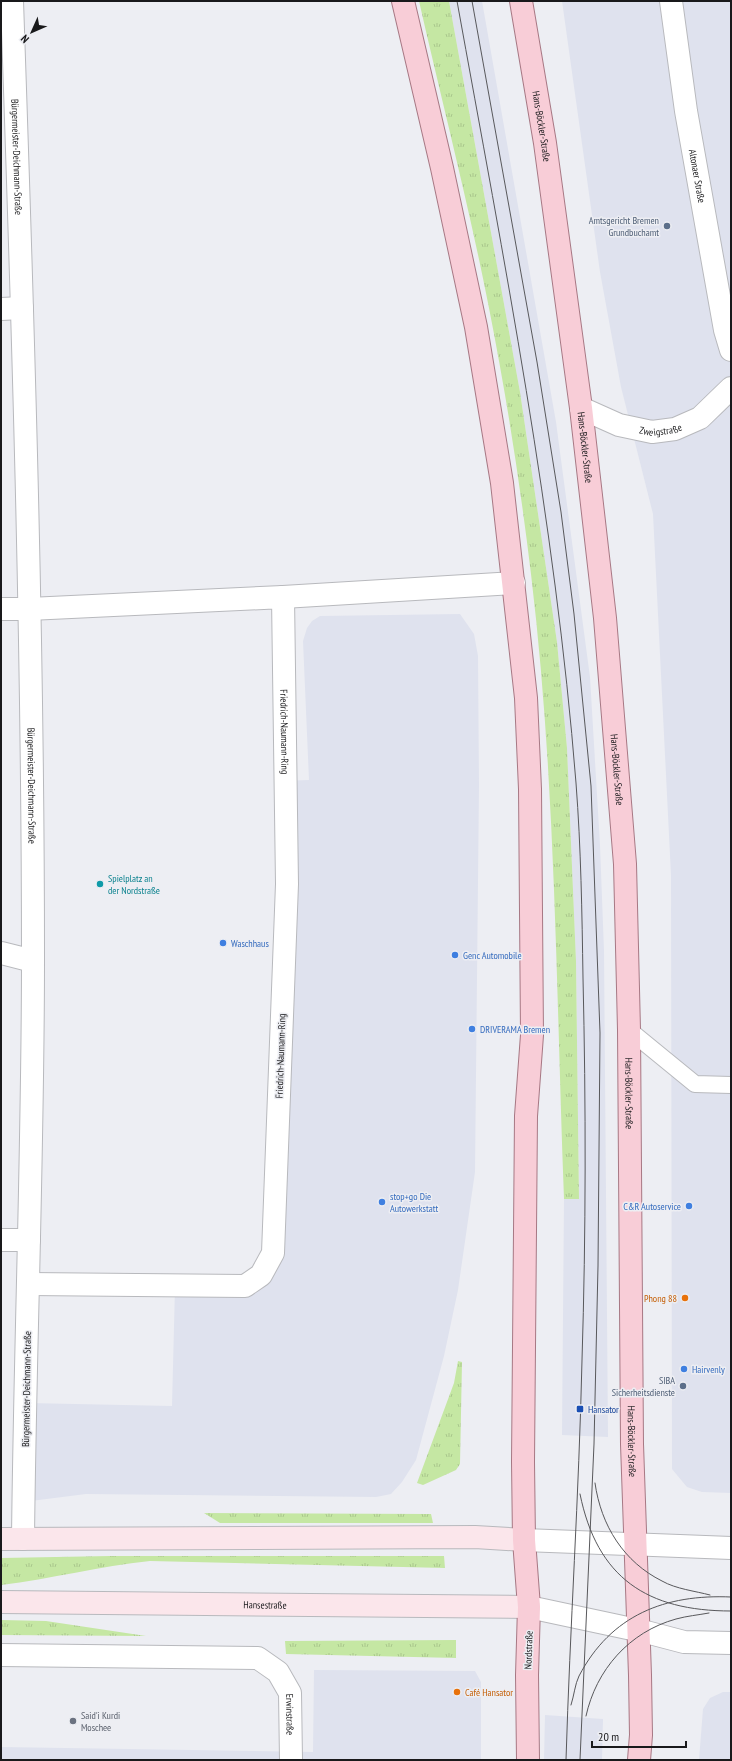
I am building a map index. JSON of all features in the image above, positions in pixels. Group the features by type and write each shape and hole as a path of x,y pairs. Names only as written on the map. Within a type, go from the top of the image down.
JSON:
{"main road":[{"path":"1,1539 474,1537 524,1540 523,1468 526,1116 532,1027 530,789 526,698 499,462 476,327 442,168 403,1"},
{"name":"Hans-Böckler-Straße","path":"521,1 544,143 581,408 605,618 624,856 629,1030 632,1444 636,1545"},
{"name":"Nordstraße","path":"524,1540 529,1607 527,1675 528,1760"},
{"path":"636,1545 641,1735 639,1760"},
{"name":"Hansestraße","path":"1,1602 529,1607"}],"street":[{"name":"Altonaer Straße","path":"670,1 689,126 725,330 731,350"},
{"name":"Bürgermeister-Deichmann-Straße","path":"8,4 11,308 29,609 33,961 23,1539"},
{"name":"Zweigstraße","path":"581,408 619,425 652,432 676,429 700,418 731,388"},
{"path":"1,608 29,609 283,597 514,583"},
{"name":"Friedrich-Naumann-Ring","path":"28,1284 245,1286 261,1275 273,1253 287,884 283,597"},
{"path":"1,953 33,961"},
{"path":"1,1240 29,1240"},
{"path":"524,1540 731,1548"},
{"path":"529,1607 639,1630 684,1642 731,1643"},
{"name":"Erwinstraße","path":"1,1655 258,1658 278,1672 290,1693 291,1760"}],"lane":[{"path":"629,1030 695,1084 731,1085"}],"shaded area":[{"path":"449,1 482,1 556,422 590,677 600,845 604,951 608,1437 562,1435 564,1199 579,1199 576,961 567,748 557,642 520,392"},
{"path":"562,1 731,1 731,1493 702,1492 687,1487 672,1469 671,875 653,514 621,387 600,272"},
{"path":"460,614 474,634 478,656 479,785 475,1172 458,1290 444,1356 416,1460 402,1482 391,1494 376,1497 86,1494 23,1502 27,1403 172,1406 175,1287 244,1285 273,1254 279,781 309,780 303,641 307,628 312,621 320,616"},
{"path":"314,1670 475,1671 481,1682 481,1760 1,1760 1,1747 313,1752"},
{"path":"723,1692 731,1692 731,1760 699,1760 703,1709 710,1698"},
{"path":"545,1715 603,1719 602,1760 544,1760"}],"green space":[{"path":"419,1 449,1 520,392 557,642 567,748 576,961 579,1199 564,1199 557,964 546,730 527,540 507,404 495,337 480,265"},
{"path":"458,1361 462,1362 460,1464 456,1470 423,1485 417,1483 454,1383"},
{"path":"204,1513 431,1514 433,1523 220,1523"},
{"path":"110,1556 444,1556 445,1568 150,1561 1,1585 1,1558"},
{"path":"1,1620 46,1621 146,1636 1,1635"},
{"path":"456,1640 456,1658 286,1654 285,1641"}],"tram line":[{"path":"457,1 510,293 542,488 567,684 578,807 584,1026 585,1217 581,1410 566,1760"},
{"path":"472,1 537,362 561,512 574,614 591,786 600,1033 598,1266 594,1444 580,1760"},
{"path":"595,1483 598,1499 609,1528 616,1541 636,1564 667,1584 710,1595"},
{"path":"580,1494 588,1523 599,1548 613,1568 630,1584 651,1596 674,1605 731,1611"},
{"path":"571,1705 579,1676 592,1655 607,1638 624,1623 642,1612 662,1605 707,1597 731,1597"},
{"path":"586,1716 591,1699 606,1669 617,1655 630,1643 659,1625 680,1618 709,1613"}],"place":[{"name":"Amtsgericht Bremen Grundbuchamt","path":"667,226"},
{"name":"Spielplatz an der Nordstraße","path":"100,884"},
{"name":"Waschhaus","path":"223,943"},
{"name":"Genc Automobile","path":"455,955"},
{"name":"DRIVERAMA Bremen","path":"472,1029"},
{"name":"stop+go Die Autowerkstatt","path":"382,1202"},
{"name":"C&R Autoservice","path":"689,1206"},
{"name":"Phong 88","path":"685,1298"},
{"name":"Hairvenly","path":"684,1369"},
{"name":"SIBA Sicherheitsdienste","path":"683,1386"},
{"name":"Hansator","path":"580,1409"},
{"name":"Café Hansator","path":"457,1692"},
{"name":"Said'i Kurdi Moschee","path":"73,1721"}]}
